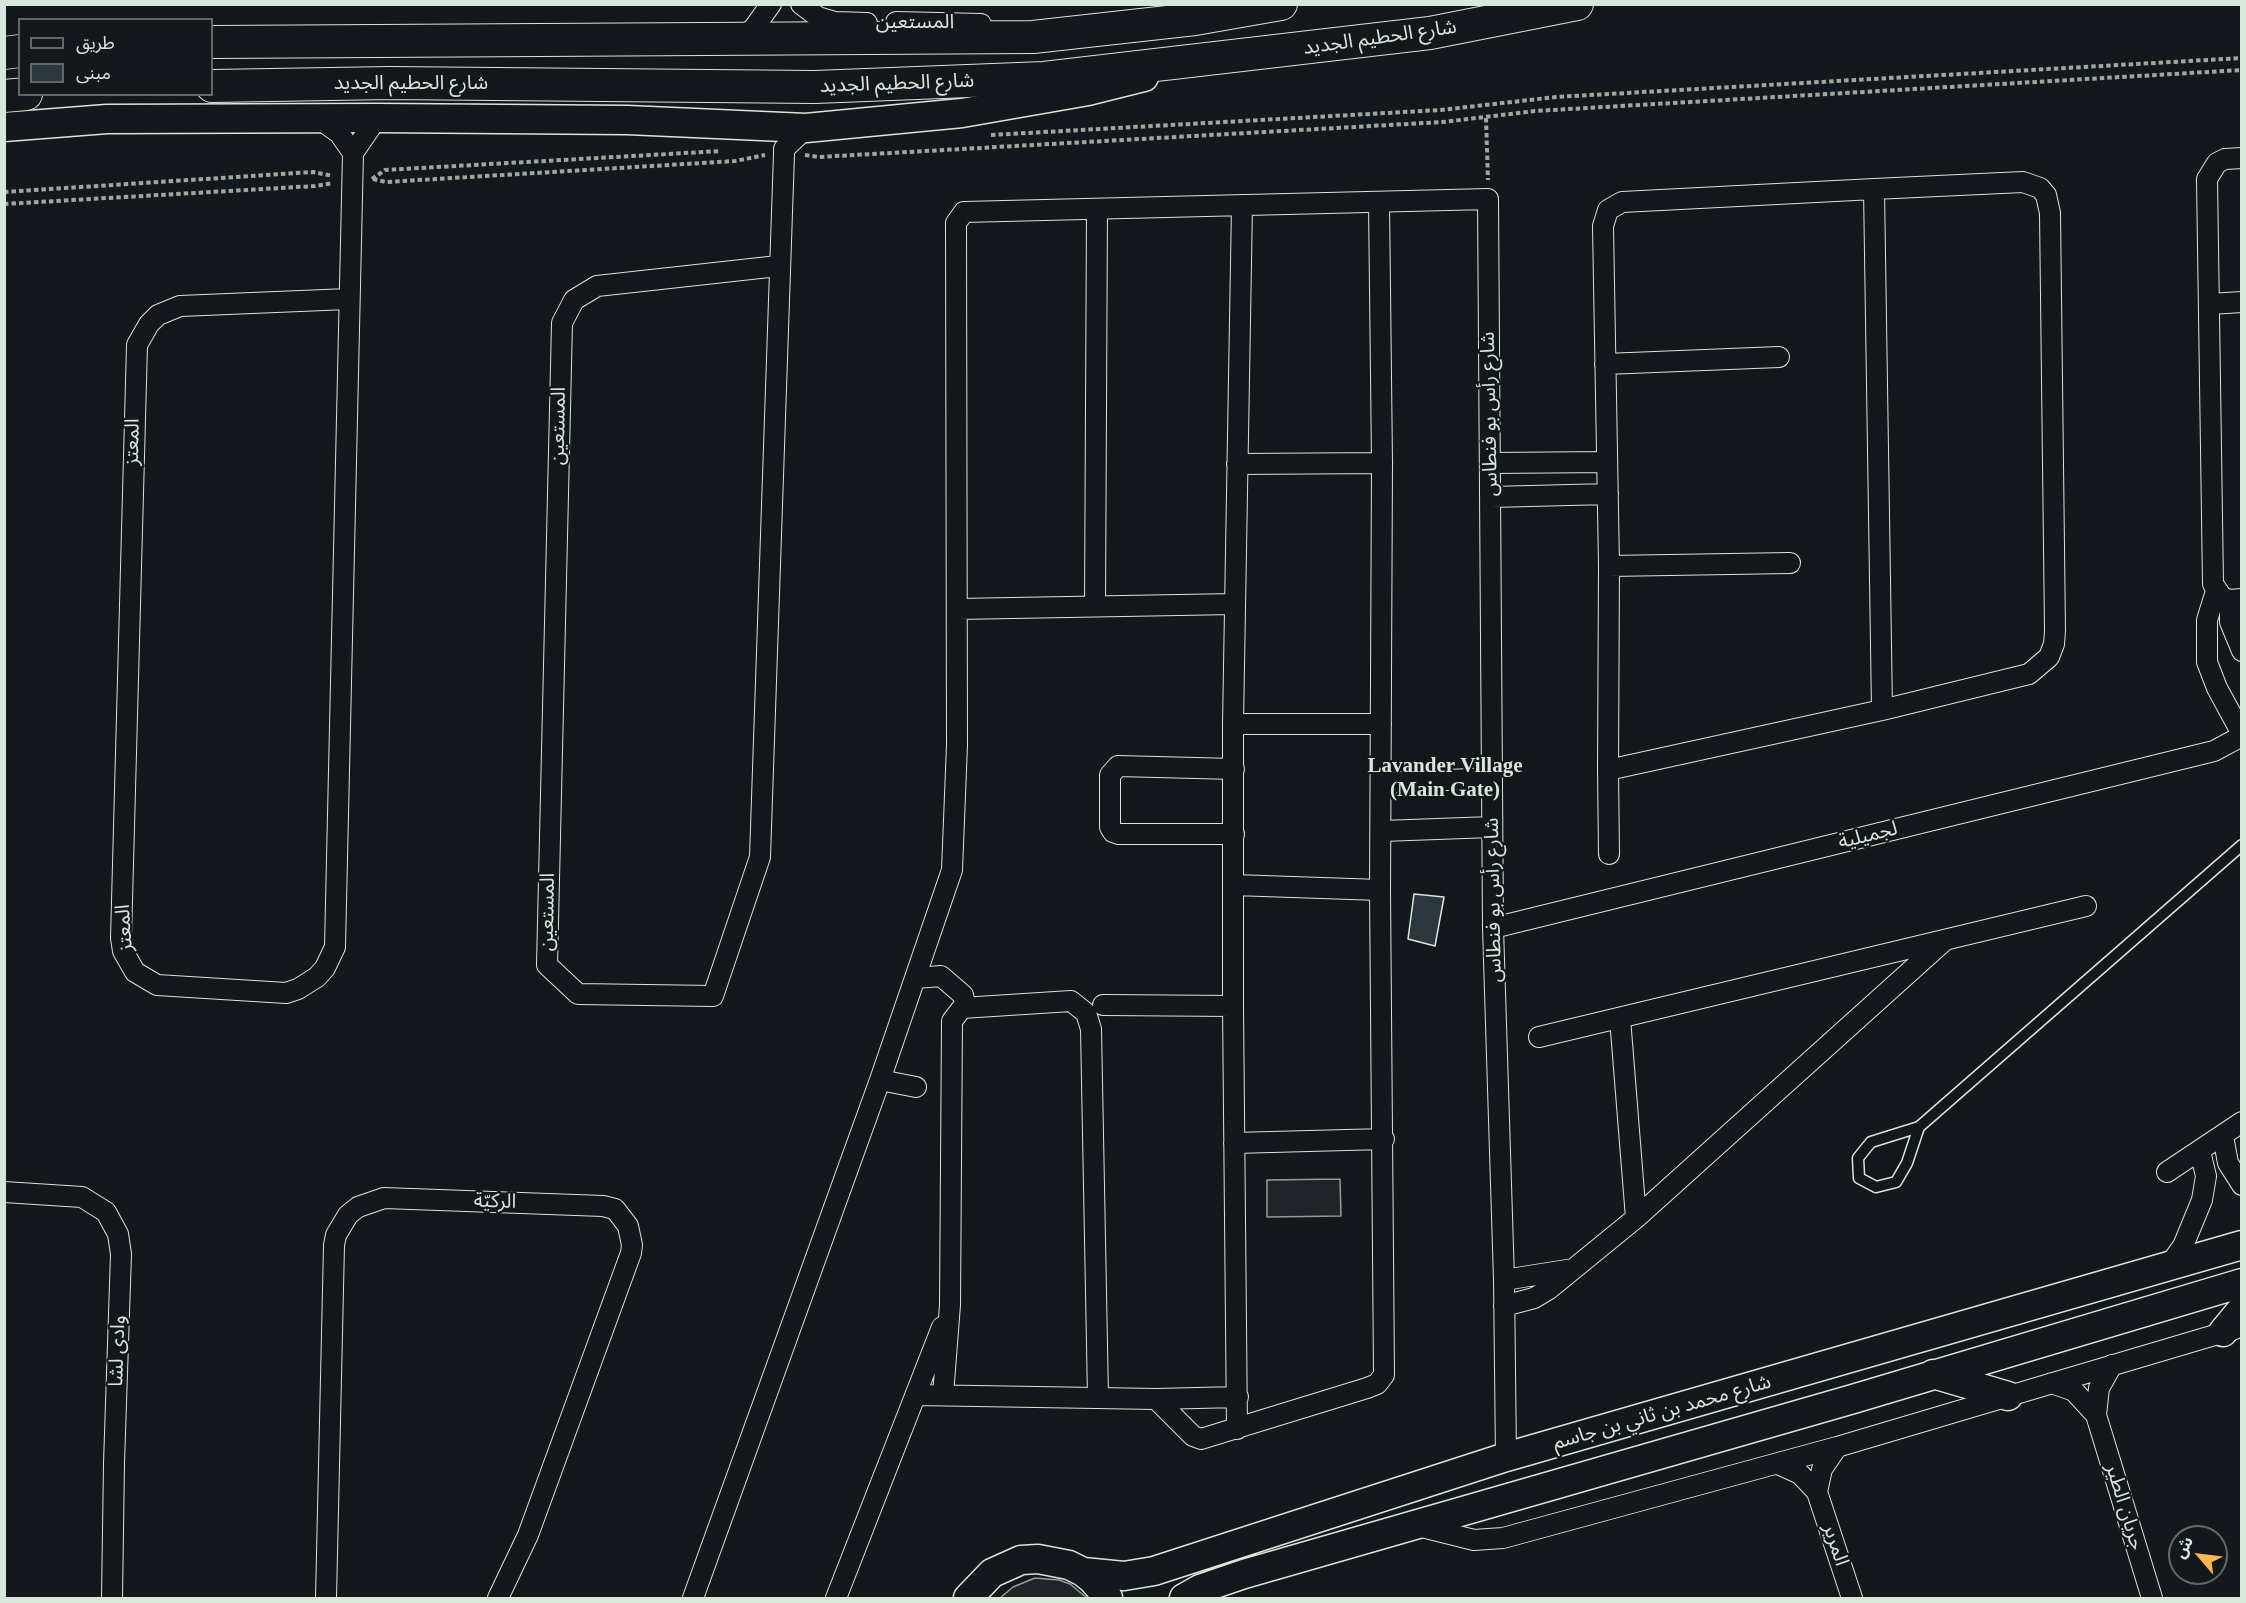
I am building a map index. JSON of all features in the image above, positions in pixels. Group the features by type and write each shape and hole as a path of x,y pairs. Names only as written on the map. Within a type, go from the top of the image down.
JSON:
{"main road":[{"path":"213,42 384,39 737,40 1033,37 1195,19 1281,4"},
{"name":"شارع الحطيم الجديد","path":"213,86 390,83 815,87 1044,78 1430,33 1577,4"},
{"path":"4,127 107,119 627,120 748,140 798,144 1088,91 1212,60"},
{"name":"شارع محمد بن ثاني بن جاسم","path":"1083,1572 1124,1576 1154,1572 1506,1457 2241,1245"},
{"name":"شارع محمد بن ثاني بن جاسم","path":"1184,1599 1200,1589 1244,1574 2241,1283"},
{"path":"2232,1330 2241,1309"},
{"path":"1933,1374 2008,1396"},
{"path":"968,1598 992,1573 1022,1560 1053,1560 1083,1572 1093,1580 1108,1599"}],"street":[{"path":"737,40 753,29 771,4"},
{"name":"المستعين","path":"801,4 818,17 835,22 955,22 1008,30 1033,37"},
{"path":"318,118 339,133 353,153 377,118"},
{"name":"المستعين","path":"778,266 597,286 574,300 562,323 547,965 578,994 714,996 760,857 778,266 798,144"},
{"name":"المعتز","path":"348,299 180,306 158,315 149,324 137,345 121,938 123,951 135,972 157,985 286,993 308,984 317,976 325,968 335,947 353,153"},
{"path":"2241,158 2225,159 2217,163 2207,179 2213,576 2229,597 2230,622 2241,651"},
{"path":"1608,770 1881,710 2029,674 2049,657 2054,644 2050,213 2046,195 2040,188 2023,182 1622,202 1614,204 1604,217 1609,566 1608,770 1609,854"},
{"path":"1874,189 1881,710"},
{"path":"693,1599 880,1080 952,870 957,745 956,224 964,212 1488,199"},
{"name":"شارع رأس بو فنطاس","path":"1488,199 1493,928 1504,1280 1506,1457"},
{"path":"1156,1399 1193,1436 1211,1438 1367,1388 1377,1384 1384,1375 1384,1138 1380,890 1382,463 1379,202"},
{"path":"1237,1429 1233,724 1242,205"},
{"path":"1095,606 1097,209"},
{"path":"2210,304 2241,302"},
{"path":"1605,364 1779,357"},
{"path":"1490,463 1607,462"},
{"path":"1237,464 1382,463"},
{"path":"1491,497 1608,494"},
{"path":"1609,566 1790,564"},
{"path":"2229,597 2207,620 2207,662 2217,688 2241,735"},
{"path":"957,609 1234,604"},
{"path":"1233,724 1381,724"},
{"name":"لجميلية","path":"1493,928 2214,751 2241,735"},
{"path":"1234,769 1118,766 1110,775 1110,827 1113,832 1119,834 1234,834"},
{"path":"1381,783 1492,778"},
{"path":"1382,831 1492,826"},
{"path":"1234,885 1380,890"},
{"path":"1539,1037 2086,906"},
{"path":"1504,1306 1534,1298 1636,1218 1945,940"},
{"path":"916,978 941,976 963,995 966,1008"},
{"path":"943,1395 950,1305 952,1021 955,1014 966,1008 1071,1001 1086,1013 1091,1029 1098,1397"},
{"path":"1103,1005 1233,1006"},
{"path":"1620,1018 1636,1218"},
{"path":"880,1080 916,1087"},
{"path":"2167,1172 2241,1122"},
{"path":"2223,1136 2228,1163 2241,1185"},
{"path":"1234,1143 1384,1138"},
{"path":"2169,1267 2182,1246 2202,1200 2206,1176 2200,1151"},
{"name":"وادى لشا","path":"4,1192 82,1197 106,1212 118,1234 121,1254 112,1599"},
{"name":"الركيّة","path":"326,1599 334,1245 336,1235 348,1215 364,1203 384,1198 603,1206 615,1209 628,1226 632,1245 631,1253 528,1535 498,1599"},
{"path":"1504,1280 1573,1269"},
{"path":"836,1598 950,1305"},
{"path":"1414,1525 1444,1535 1474,1540 1503,1538 1778,1464 2232,1330"},
{"name":"جريان الطير","path":"2112,1365 2099,1388 2096,1415 2152,1599"},
{"name":"جريان الطير","path":"2052,1383 2074,1391 2096,1415"},
{"path":"916,1395 1156,1399 1238,1397"},
{"path":"1818,1492 1822,1470 1837,1447"},
{"path":"1778,1464 1800,1474 1818,1492"},
{"name":"المرير","path":"1818,1492 1852,1599"}],"lane":[{"path":"1919,1127 1907,1162 1896,1182 1876,1187 1859,1178 1858,1158 1871,1142 1919,1127 2241,845"}],"path":[{"path":"989,136 1441,110 1556,97 2241,58"},
{"path":"798,144 819,157 1486,118 1535,111 2241,70"},
{"path":"1486,118 1488,199"},
{"path":"723,151 385,170 372,179 386,182 735,160 754,155 748,140"},
{"path":"4,192 313,172 339,180 323,186 4,204"}],"shaded area":[{"path":"1340,1179 1341,1216 1267,1217 1267,1180"},
{"path":"1035,1578 1059,1580 1070,1584 1087,1598 1000,1598 1013,1587"}],"building":[{"path":"1414,894 1444,897 1435,946 1408,939"}],"district":[{"name":"Lavander Village (Main Gate)","path":"1445,779"}]}
